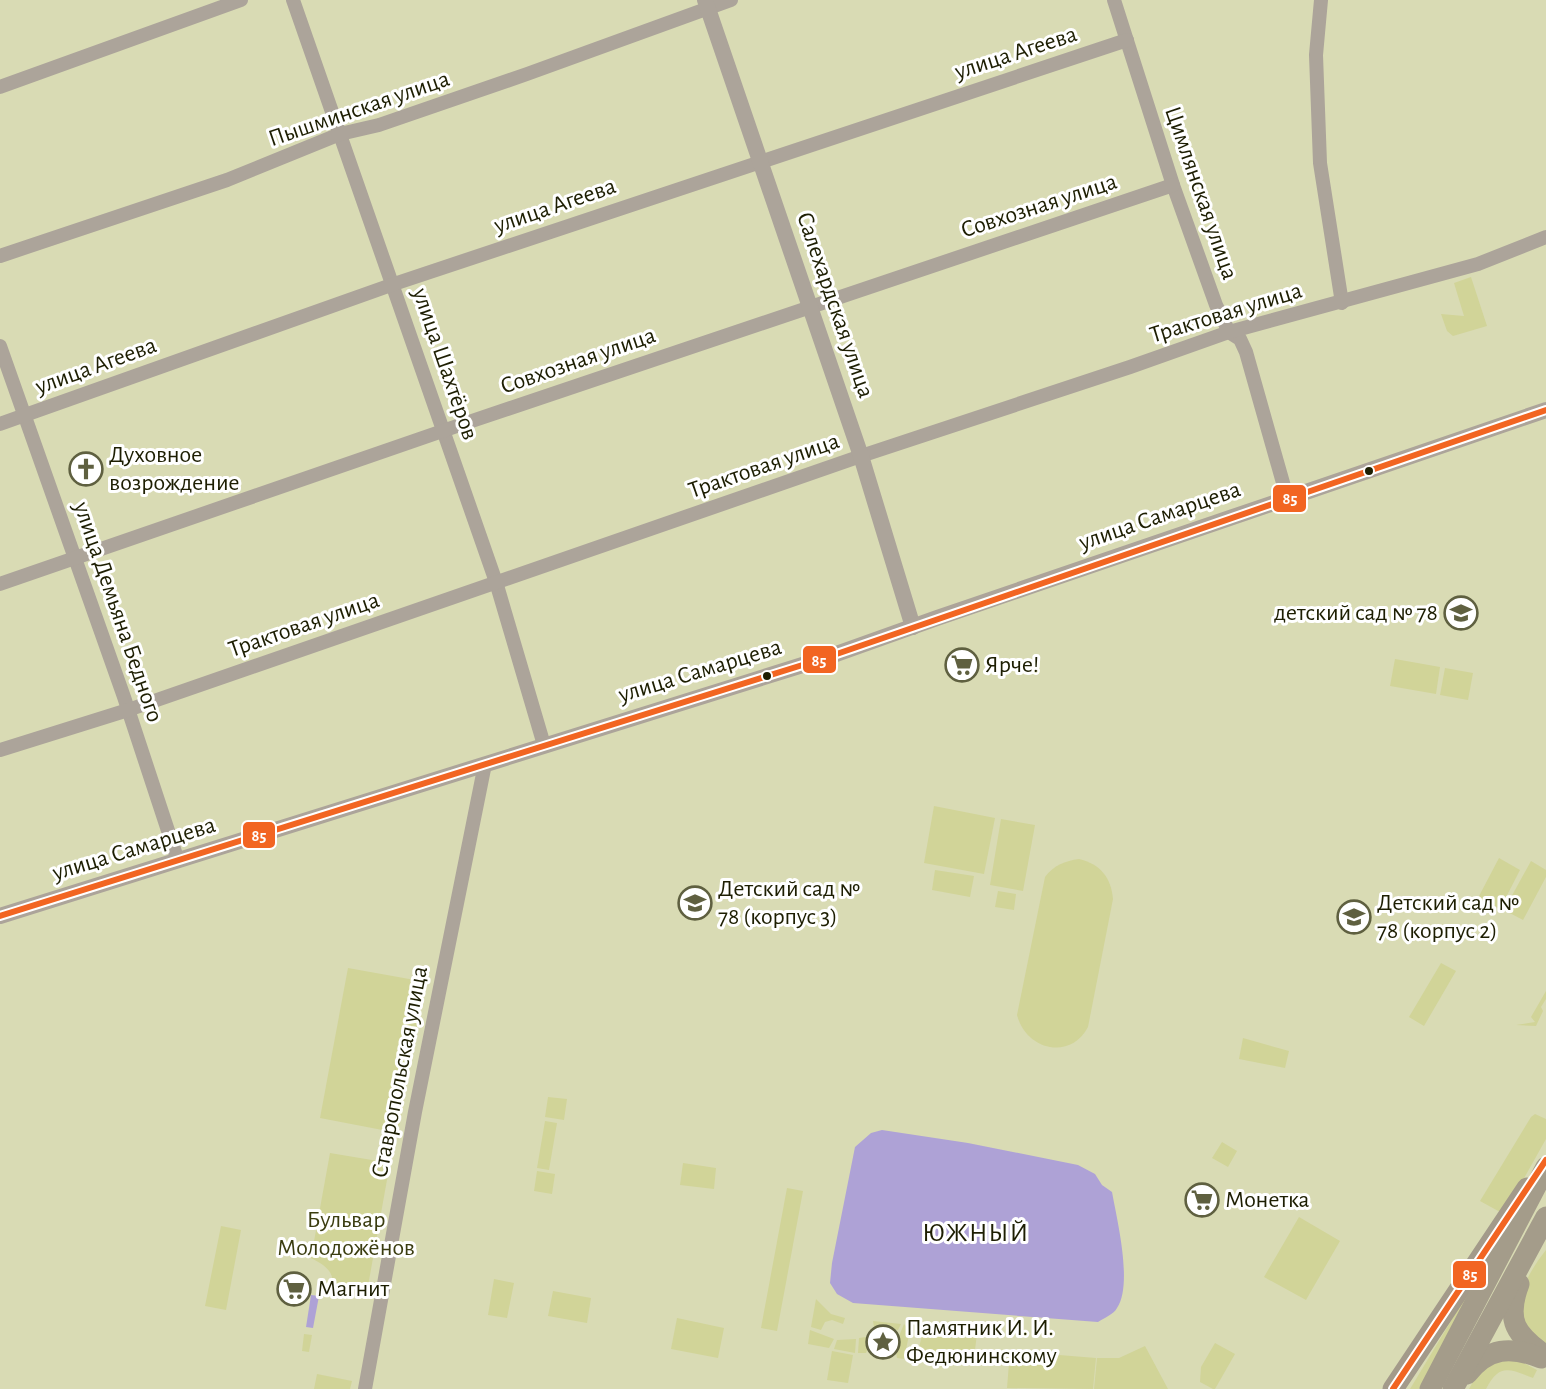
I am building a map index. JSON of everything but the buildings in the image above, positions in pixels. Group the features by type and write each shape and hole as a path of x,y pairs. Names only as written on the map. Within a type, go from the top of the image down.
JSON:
{"highway":[{"path":"1430,1389 1546,1167"},
{"path":"1542,1224 1516,1292 1512,1310 1520,1334 1529,1344 1546,1356"},
{"path":"1455,1389 1542,1224"},
{"path":"1455,1389 1471,1369 1495,1353 1504,1350 1524,1352 1546,1361"}],"main road":[{"path":"1393,1389 1546,1160"}],"street":[{"path":"0,87 240,0"},
{"name":"улица Шахтёров","path":"292,0 394,284 496,582 544,745"},
{"name":"Пышминская улица","path":"0,256 228,180 340,134 379,125 496,85 706,4 731,0"},
{"name":"Цимлянская улица","path":"1114,0 1173,185 1215,305 1229,332 1240,339 1246,352 1287,497"},
{"path":"1321,0 1317,55 1320,163 1342,303"},
{"name":"Салехардская улица","path":"706,4 861,456 913,627"},
{"name":"улица Агеева","path":"0,424 394,284 1127,40"},
{"name":"Совхозная улица","path":"0,584 444,431 1173,185"},
{"name":"Трактовая улица","path":"0,750 128,710 861,456 1229,332 1478,264 1546,237"},
{"name":"улица Демьяна Бедного","path":"0,345 128,710 178,861"},
{"name":"улица Самарцева","path":"0,916 825,658 1287,497 1546,410"},
{"name":"Ставропольская улица","path":"365,1389 415,1112 485,764"}],"green space":[{"path":"1471,277 1487,326 1453,336 1447,331 1441,314 1464,316 1454,283"},
{"path":"1395,659 1440,667 1436,694 1390,686"},
{"path":"1445,668 1473,673 1468,700 1440,695"},
{"path":"934,806 995,818 984,874 924,863"},
{"path":"1001,819 1035,825 1023,891 990,885"},
{"path":"1499,858 1520,870 1500,909 1478,898"},
{"path":"1079,859 1093,864 1103,873 1110,884 1113,899 1088,1027 1080,1038 1071,1044 1049,1047 1029,1036 1017,1015 1045,877 1060,864"},
{"path":"1531,861 1546,870 1546,877 1523,920 1504,910"},
{"path":"935,870 974,876 970,897 932,890"},
{"path":"998,891 1016,894 1014,910 995,907"},
{"path":"1441,963 1456,971 1424,1026 1409,1017"},
{"path":"348,968 426,982 398,1133 320,1118"},
{"path":"1546,991 1546,999 1541,1007 1543,1011 1536,1026 1516,1025 1535,1022 1531,1017"},
{"path":"1243,1038 1289,1051 1285,1068 1239,1059"},
{"path":"548,1097 567,1099 564,1120 545,1117"},
{"path":"1535,1114 1546,1119 1546,1139 1508,1207 1500,1212 1480,1201"},
{"path":"545,1121 557,1123 549,1170 537,1168"},
{"path":"1222,1142 1237,1151 1228,1167 1212,1158"},
{"name":"Бульвар Молодожёнов","path":"330,1153 390,1163 368,1286 361,1289 333,1284 329,1271 311,1258"},
{"path":"683,1163 716,1168 714,1189 680,1185"},
{"path":"537,1171 555,1174 552,1194 534,1191"},
{"path":"787,1188 803,1191 777,1331 761,1328"},
{"path":"1299,1217 1340,1241 1306,1300 1264,1277"},
{"path":"221,1226 241,1230 226,1310 205,1306"},
{"path":"1495,1248 1419,1389 1410,1389"},
{"path":"1546,1250 1546,1346 1532,1337 1523,1326 1519,1314 1523,1288"},
{"path":"494,1279 514,1283 507,1318 488,1315"},
{"path":"553,1291 591,1298 587,1323 548,1316"},
{"path":"816,1299 831,1314 845,1318 843,1324 832,1320 825,1322 821,1330 811,1327"},
{"path":"677,1318 724,1328 718,1358 671,1349"},
{"path":"873,1321 901,1324 898,1330 874,1327"},
{"path":"904,1324 910,1330 904,1359 897,1358 895,1346"},
{"path":"810,1330 834,1339 829,1348 808,1344"},
{"path":"923,1331 977,1333 974,1359 918,1352"},
{"path":"304,1334 312,1335 309,1352 302,1351"},
{"path":"873,1336 866,1353 858,1353 859,1338"},
{"path":"856,1339 855,1353 834,1349 837,1340"},
{"path":"877,1342 891,1344 893,1357 870,1354"},
{"path":"1215,1343 1235,1354 1213,1389 1200,1382 1201,1367"},
{"path":"1145,1346 1168,1389 1094,1389 1097,1358 1119,1358"},
{"path":"832,1351 853,1355 848,1383 827,1380"},
{"path":"1010,1351 1096,1358 1093,1389 1007,1388"},
{"path":"1503,1359 1522,1362 1537,1370 1533,1378 1505,1370 1495,1375 1486,1389 1469,1389 1483,1371"},
{"path":"317,1374 352,1381 350,1389 314,1389"}],"shaded area":[{"path":"882,1130 968,1143 1078,1165 1095,1174 1102,1185 1112,1192 1120,1235 1124,1284 1122,1297 1116,1310 1098,1322 853,1303 837,1294 830,1283 832,1263 855,1147 871,1133"},
{"path":"311,1295 319,1296 313,1328 306,1327"}],"transit line":[{"name":"85","path":"0,916 825,658 1546,410"},
{"name":"85","path":"1393,1389 1546,1160"}],"place":[{"name":"Духовное возрождение","path":"86,469"},
{"name":"детский сад № 78","path":"1461,613"},
{"name":"Ярче!","path":"962,665"},
{"name":"Детский сад № 78 (корпус 3)","path":"695,903"},
{"name":"Детский сад № 78 (корпус 2)","path":"1354,917"},
{"name":"Монетка","path":"1202,1200"},
{"name":"Магнит","path":"294,1289"},
{"name":"Памятник И. И. Федюнинскому","path":"883,1342"}],"district":[{"name":"ЮЖНЫЙ","path":"976,1233"}]}
